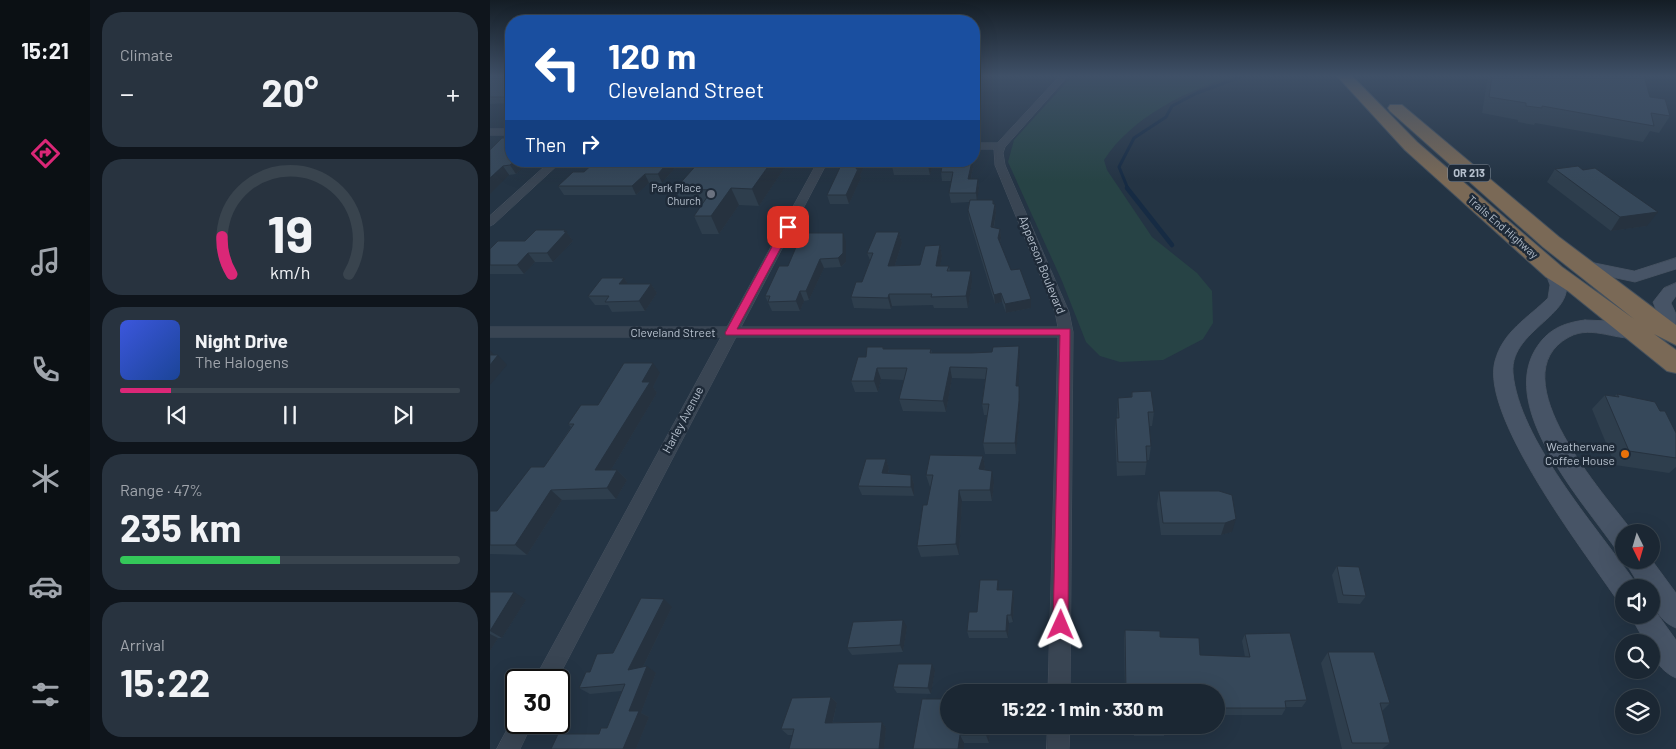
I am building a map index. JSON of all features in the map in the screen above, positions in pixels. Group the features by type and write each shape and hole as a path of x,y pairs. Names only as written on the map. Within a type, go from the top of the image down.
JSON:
{"highway":[{"name":"Trails End Highway","path":"1377,111 1410,146 1554,272 1576,286 1676,364"},
{"name":"Trails End Highway","path":"1401,111 1445,152 1580,265 1658,325 1676,336"}],"main road":[{"path":"1580,265 1635,277 1676,263"},
{"path":"1554,272 1558,284 1556,300 1514,339 1507,354 1503,372 1507,394 1516,422 1532,452 1618,579"},
{"path":"1676,289 1670,292 1662,302 1676,336"},
{"path":"1615,527 1546,427 1538,403 1537,367 1547,346 1554,337 1572,328 1597,325 1634,332"},
{"path":"1644,569 1676,615"},
{"path":"1649,624 1676,664"}],"street":[{"path":"980,146 1000,146 1032,111"},
{"path":"490,140 494,132"},
{"name":"Apperson Boulevard","path":"1000,146 998,153 1000,165 1062,312 1066,332 1059,684"},
{"path":"490,222 550,167"},
{"name":"Harley Avenue","path":"551,669 821,167"},
{"name":"Cleveland Street","path":"490,332 1066,332"},
{"path":"508,749 516,734"},
{"path":"1058,734 1058,749"}],"green space":[{"path":"1040,111 1156,111 1130,130 1104,160 1107,170 1152,237 1197,273 1212,291 1213,323 1203,339 1163,360 1120,362 1100,356 1086,342 1062,281 1008,162 1014,140"}],"building":[{"path":"1570,111 1669,111 1670,116 1651,113 1654,126"},
{"path":"502,138 505,138 505,166 490,178 490,150"},
{"path":"1578,166 1583,170 1595,168 1658,212 1620,217 1555,169"},
{"path":"589,167 664,167 658,174 645,174 632,186 558,186 573,172 584,172"},
{"path":"695,167 768,167 752,189 731,188 711,216 694,216 712,190 675,189"},
{"path":"840,167 857,167 856,169 858,169 846,195 827,195"},
{"path":"942,167 971,167 968,179 978,179 976,193 949,193 953,172 941,172"},
{"path":"970,200 993,200 993,204 995,204 991,227 1000,229 998,238 1011,270 1020,269 1031,299 1005,304 1001,293 994,295 968,210"},
{"path":"536,230 567,231 547,253 528,253 517,265 490,265 490,249 498,241 525,241"},
{"path":"876,232 899,232 888,266 920,265 925,246 940,245 936,266 949,266 947,271 971,271 966,296 931,297 932,294 889,294 888,298 851,297 856,282 862,282 873,253 867,253"},
{"path":"802,233 843,233 843,253 838,258 820,259 806,291 800,291 796,301 768,302 770,296 765,296 779,266 788,266"},
{"path":"602,278 624,278 619,284 651,284 639,301 605,302 609,296 588,296"},
{"path":"1019,346 1016,386 1019,386 1019,401 1015,443 983,443 989,404 982,404 987,368 950,367 943,401 899,399 907,368 877,368 874,381 851,381 858,357 866,357 867,347 931,349 930,353 971,353 992,352 993,347"},
{"path":"490,355 498,355 490,365"},
{"path":"624,363 653,363 642,382 650,382 595,470 617,470 607,488 551,490 515,545 490,545 490,511 497,511 531,467 544,467 574,424 568,424 581,405 598,405"},
{"path":"1151,391 1154,412 1148,412 1151,446 1146,446 1147,462 1118,462 1116,418 1119,418 1118,398 1132,397 1132,392"},
{"path":"1617,394 1655,402 1660,411 1665,411 1676,433 1676,458 1629,451 1605,395 1619,397"},
{"path":"930,455 983,456 979,469 992,471 990,490 959,490 956,544 917,546 923,505 927,505 933,475 926,475"},
{"path":"866,459 886,459 882,473 911,475 911,487 858,486"},
{"path":"1159,491 1219,491 1232,495 1236,519 1225,523 1163,523"},
{"path":"1337,566 1359,567 1366,596 1343,595"},
{"path":"980,580 998,580 997,590 1013,590 1011,615 1007,615 1006,631 967,631 969,612 977,612"},
{"path":"490,592 514,592 490,631"},
{"path":"641,598 664,599 628,670 647,666 629,711 639,711 623,749 551,749 558,734 599,734 601,728 607,728 625,684 579,688 586,672 590,672 597,654 613,653"},
{"path":"903,620 900,645 847,648 853,622"},
{"path":"1125,630 1160,631 1160,637 1199,638 1200,655 1250,657 1245,634 1290,633 1307,700 1285,701 1286,708 1225,708 1225,684 1126,684"},
{"path":"1328,652 1374,652 1390,703 1380,703 1390,743 1352,743"},
{"path":"898,664 932,664 928,688 893,687"},
{"path":"831,697 825,723 882,722 879,749 789,749 794,729 781,729 792,698"},
{"path":"922,699 940,699 940,734 986,734 960,735 958,749 913,749"}],"waterway":[{"path":"1128,189 1119,167 1134,138 1166,117 1169,111"},
{"path":"1127,188 1172,245"}],"place":[{"name":"Park Place Church","path":"711,194"},
{"name":"Weathervane Coffee House","path":"1625,454"}],"route":[{"path":"788,227 730,333 1066,332 1061,625"}]}
